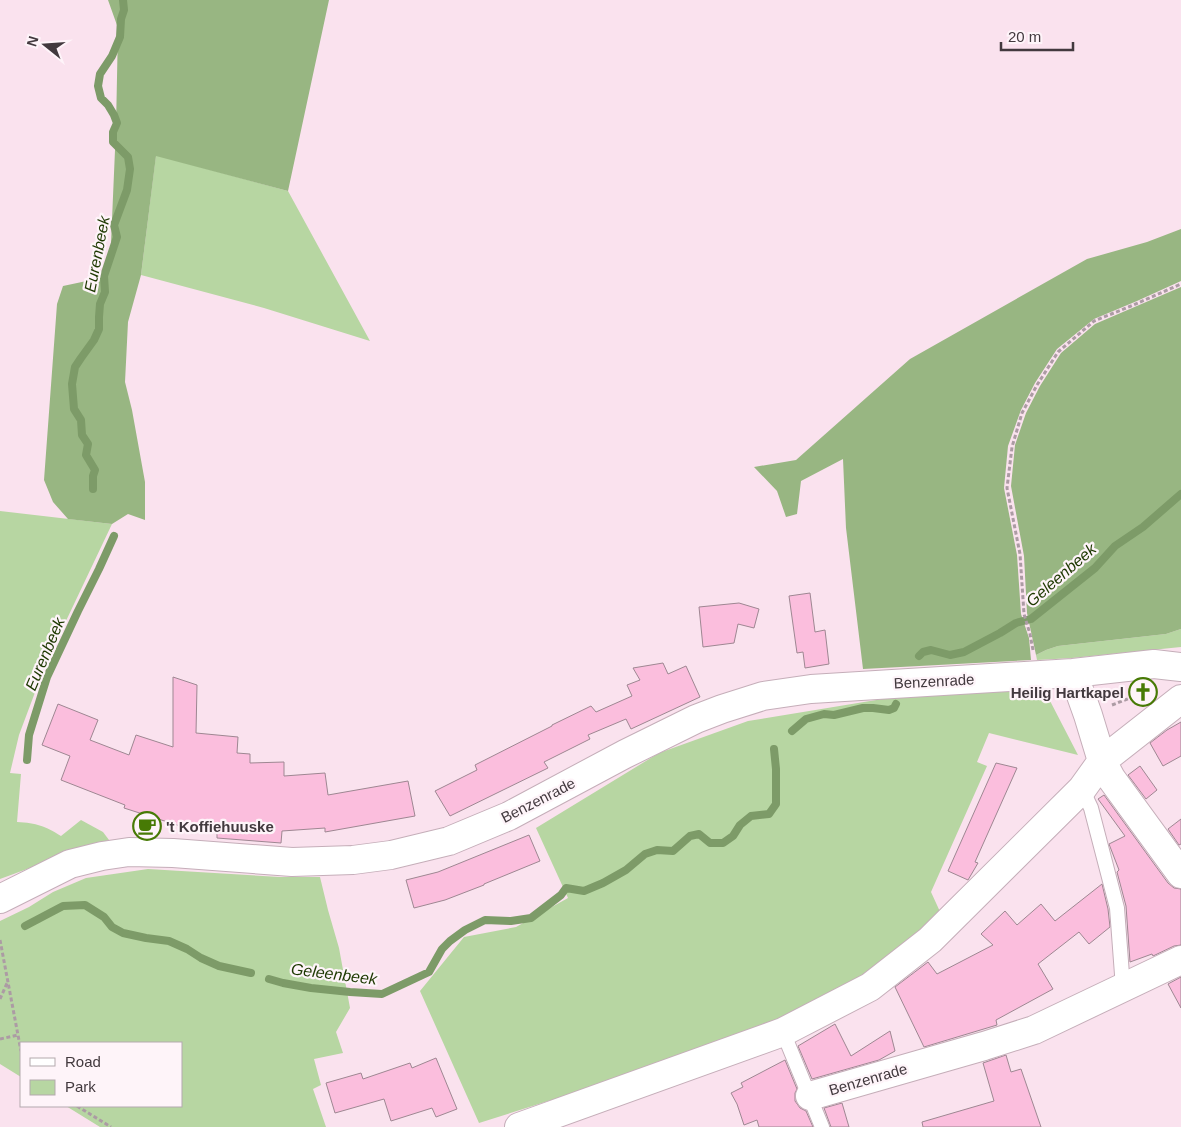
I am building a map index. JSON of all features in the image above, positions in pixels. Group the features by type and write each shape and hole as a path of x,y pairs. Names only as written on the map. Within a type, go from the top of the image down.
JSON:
{"street":[{"name":"Benzenrade","path":"0,899 70,864 129,852 173,853 292,862 353,860 391,855 449,841 509,816 625,754 696,719 763,696 811,689 1073,673 1154,664 1181,667"},
{"path":"1073,673 1102,761 1111,778 1181,874"},
{"path":"520,1127 783,1032 870,987 937,933 1082,789 1102,761 1181,698"},
{"name":"Benzenrade","path":"810,1096 1034,1030 1181,960"}],"lane":[{"path":"1082,789 1091,808 1117,908 1123,988"},
{"path":"783,1032 822,1127"}],"path":[{"path":"1030,634 1024,614 1020,554 1007,488 1012,447 1022,413 1058,352 1094,321 1181,284"},
{"path":"0,940 20,1046"},
{"path":"0,999 8,980"},
{"path":"0,1039 18,1035"},
{"path":"79,1107 111,1127"}],"green space":[{"path":"108,0 329,0 288,191 156,156 141,275 128,322 125,382 145,482 145,520 128,514 112,524 68,519 53,502 44,480 57,304 63,286 96,279 110,266 118,28"},
{"path":"156,155 288,191 370,341 264,308 141,275"},
{"path":"1181,229 1181,281 1094,319 1057,349 1035,383 1021,410 1008,446 1004,488 1017,555 1021,614 1029,638 1031,660 863,669 846,528 843,459 801,481 797,514 786,517 777,491 754,467 796,460 910,359 1087,259 1147,242"},
{"path":"1181,287 1181,629 1166,634 1058,646 1036,655 1027,613 1024,556 1011,486 1015,445 1026,413 1040,386 1061,353 1095,324"},
{"path":"0,511 112,524 46,663 19,735 10,773 21,774 17,822 40,826 61,836 81,820 103,832 109,840 0,879"},
{"path":"1181,629 1181,647 1037,660 1036,655 1058,646 1166,634"},
{"path":"1031,688 1044,692 1048,697 1078,755 989,733 977,762 987,766 931,892 942,916 825,1004 713,1049 479,1123 420,991 464,937 516,927 568,898 536,828 659,753 748,721 937,690"},
{"path":"148,869 280,877 320,877 339,948 350,1008 336,1032 343,1053 314,1059 321,1085 313,1089 326,1127 100,1127 68,1107 182,1107 182,1042 20,1042 20,1076 0,1064 0,921 29,907 53,892 86,878"}],"building":[{"path":"810,593 815,632 825,630 829,664 805,668 803,652 797,653 789,596"},
{"path":"739,603 759,609 754,628 738,624 734,643 703,647 699,607"},
{"path":"663,663 668,674 686,666 700,697 631,729 626,719 588,735 590,739 544,762 548,768 450,816 435,791 477,770 475,765 591,706 596,712 632,696 627,685 640,680 633,668"},
{"path":"173,677 197,685 196,733 238,737 237,753 250,754 250,763 284,762 284,776 325,773 328,795 408,781 415,816 325,832 325,828 282,831 281,843 217,838 217,829 187,828 177,825 124,808 125,805 61,780 70,756 42,745 58,704 98,720 90,740 129,755 136,735 173,747"},
{"path":"1181,722 1181,756 1163,766 1150,743"},
{"path":"996,763 1017,768 975,862 978,863 968,880 948,871"},
{"path":"1140,766 1157,790 1146,799 1128,775"},
{"path":"1104,795 1168,883 1174,888 1181,889 1181,945 1174,946 1153,956 1152,954 1130,962 1126,906 1117,872 1119,870 1109,844 1125,836 1098,799"},
{"path":"1181,819 1181,844 1179,845 1168,829"},
{"path":"529,835 540,861 445,900 414,908 406,880 438,872"},
{"path":"1102,884 1110,927 1089,944 1079,932 1038,964 1053,989 996,1020 997,1025 924,1047 895,987 928,962 937,974 993,945 981,934 1005,911 1017,925 1041,904 1055,921"},
{"path":"1181,977 1181,1008 1168,984"},
{"path":"835,1024 851,1056 890,1031 895,1051 879,1060 812,1079 798,1046"},
{"path":"1006,1055 1011,1072 1021,1069 1041,1127 923,1127 922,1122 994,1101 983,1063"},
{"path":"436,1058 457,1109 436,1117 432,1108 391,1121 384,1099 335,1113 326,1083 361,1073 363,1079 410,1063 412,1068"},
{"path":"785,1060 797,1089 795,1101 800,1108 806,1111 813,1127 759,1127 757,1120 744,1125 731,1093 743,1087 741,1083"},
{"path":"842,1103 849,1127 831,1127 824,1108"}],"waterway":[{"name":"Eurenbeek","path":"93,489 95,470 86,455 88,444 82,435 81,420 74,409 72,384 75,367 94,340 99,329 100,304 105,292 104,276 117,237 114,225 127,190 130,169 128,157 113,142 113,132 117,123 108,105 101,98 98,86 100,74 112,56 120,37 121,19 124,10 123,0"},
{"name":"Geleenbeek","path":"919,656 923,652 931,650 950,655 964,652 1016,623 1031,619 1095,568 1115,546 1143,527 1181,494"},
{"name":"Eurenbeek","path":"27,760 29,735 47,677 114,536"},
{"name":"Geleenbeek","path":"792,731 806,719 824,714 834,715 863,708 889,710 894,708 896,704"},
{"name":"Geleenbeek","path":"269,979 311,988 382,994 429,972 442,949 450,941 465,930 485,920 511,921 531,918 561,895 566,888 584,891 626,870 645,854 657,850 673,851 690,836 699,834 710,843 723,843 733,836 740,825 751,816 769,814 776,804 774,749"},
{"name":"Geleenbeek","path":"25,926 63,906 85,905 104,917 112,927 123,933 169,941 219,966 251,973"}],"place":[{"name":"Heilig Hartkapel","path":"1143,692"},
{"name":"'t Koffiehuuske","path":"147,826"}]}
